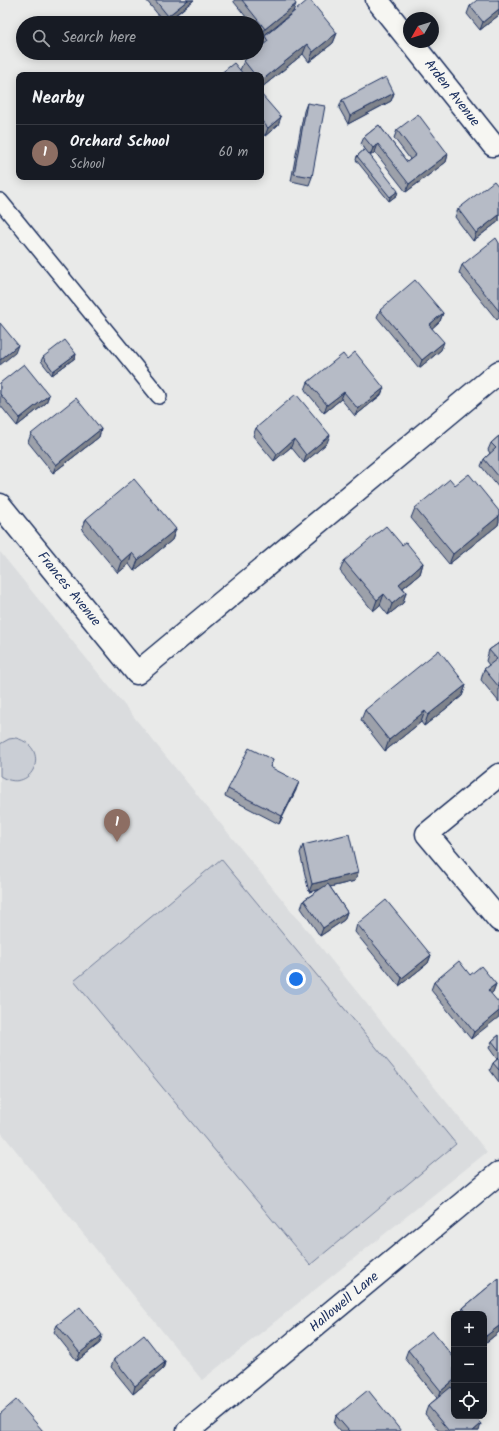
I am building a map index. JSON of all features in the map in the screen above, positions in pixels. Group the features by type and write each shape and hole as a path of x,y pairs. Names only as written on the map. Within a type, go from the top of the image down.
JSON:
{"street":[{"name":"Arden Avenue","path":"377,0 403,32"},
{"name":"Arden Avenue","path":"416,48 492,145"},
{"name":"Frances Avenue","path":"0,505 137,673 499,372"},
{"path":"499,775 428,834 499,920"},
{"name":"Hallowell Lane","path":"188,1431 499,1173"}],"lane":[{"path":"0,201 158,396"}],"shaded area":[{"path":"0,552 487,1152 202,1380 0,1131"},
{"path":"16,738 27,743 34,751 36,760 34,768 29,775 21,780 11,781 0,776 0,744 9,739"},
{"path":"221,859 456,1144 310,1265 74,981"}],"building":[{"path":"155,0 188,0 168,16"},
{"path":"242,0 293,0 296,4 265,29 264,16 255,16"},
{"path":"308,0 310,0 337,33 313,52 307,44 264,79 264,72 253,72 244,61 264,60 264,44 268,41 265,36"},
{"path":"477,0 499,0 499,9 483,22 470,6"},
{"path":"234,63 242,72 223,72"},
{"path":"386,77 394,93 350,116 342,100"},
{"path":"264,97 281,117 268,128 264,123"},
{"path":"307,103 325,106 312,177 294,174"},
{"path":"418,114 448,154 409,184 378,144 373,148 364,137 379,125 407,162 416,155 397,130"},
{"path":"365,149 398,191 390,197 357,156"},
{"path":"494,181 499,187 499,215 476,233 458,209"},
{"path":"496,238 499,243 499,311 462,265"},
{"path":"415,280 443,313 429,325 444,342 422,360 380,310"},
{"path":"0,323 18,345 0,360"},
{"path":"65,340 76,354 53,371 43,357"},
{"path":"355,352 384,388 358,409 344,392 327,405 308,382 343,354 347,359"},
{"path":"24,364 49,395 20,418 0,394 0,383"},
{"path":"296,394 330,435 306,455 294,439 277,454 256,428"},
{"path":"76,398 101,429 56,465 31,434"},
{"path":"499,436 499,477 484,459 496,448 491,443"},
{"path":"469,474 499,511 499,516 453,554 415,508 450,479 455,485"},
{"path":"134,479 176,529 138,560 132,553 122,562 86,519"},
{"path":"386,526 402,545 406,542 423,563 399,584 406,592 392,604 384,594 377,600 344,561"},
{"path":"499,643 499,687 484,669 497,659 489,650"},
{"path":"439,650 466,685 428,715 425,711 389,740 365,710"},
{"path":"249,748 273,760 270,767 299,782 282,816 228,789"},
{"path":"349,834 358,873 312,884 303,845"},
{"path":"328,884 347,912 323,928 304,900"},
{"path":"386,900 431,955 402,978 357,924"},
{"path":"459,961 470,975 481,966 496,984 488,990 499,1003 499,1011 474,1032 434,982"},
{"path":"499,1035 499,1050 492,1041"},
{"path":"499,1058 499,1070 493,1063"},
{"path":"499,1278 499,1326 487,1335 487,1311 466,1311 463,1308"},
{"path":"80,1307 102,1335 80,1353 57,1325"},
{"path":"432,1331 451,1354 451,1383 441,1391 408,1350"},
{"path":"144,1335 165,1362 135,1386 114,1359"},
{"path":"451,1387 451,1419 477,1419 481,1424 473,1431 449,1431 428,1406"},
{"path":"368,1390 401,1431 349,1431 336,1416"},
{"path":"16,1400 43,1431 0,1431 0,1414"}],"place":[{"name":"Orchard School","path":"117,842"}]}
